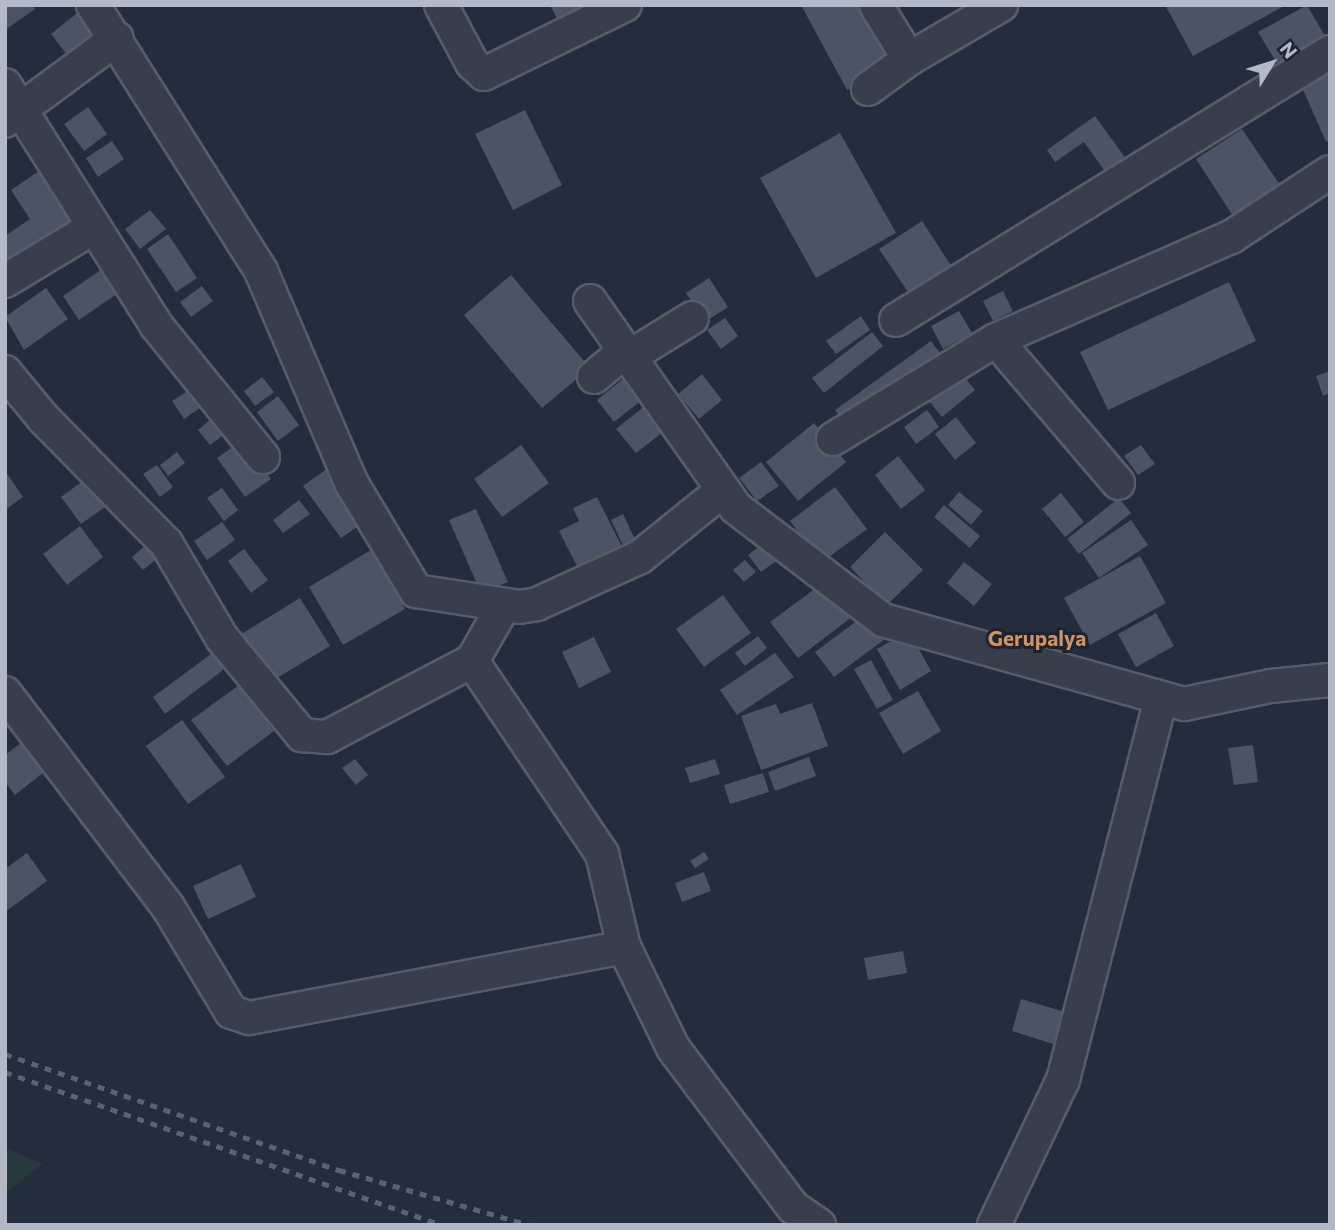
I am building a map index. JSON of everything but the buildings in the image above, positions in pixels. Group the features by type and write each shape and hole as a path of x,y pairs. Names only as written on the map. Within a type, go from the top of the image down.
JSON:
{"street":[{"path":"93,5 117,38 261,271 352,484 408,583 421,593 504,605 537,604 640,557 723,490"},
{"path":"441,5 472,62 484,74 625,5"},
{"path":"876,5 909,59"},
{"path":"868,89 909,59 1002,5"},
{"path":"117,38 10,106 94,227 156,325 263,457"},
{"path":"896,320 1330,51"},
{"path":"834,439 996,340 1231,237 1330,172"},
{"path":"5,281 94,227"},
{"path":"590,302 736,508 883,620 1184,704 1271,686 1330,680"},
{"path":"594,377 627,354 692,318"},
{"path":"996,340 1118,482"},
{"path":"5,372 44,419 166,543 222,638 302,735 327,737 471,662 504,605"},
{"path":"471,662 602,854 624,947 680,1058 793,1207 819,1225"},
{"path":"5,693 168,907 231,1013 248,1018 624,947"},
{"path":"994,1225 1063,1080 1161,698"}],"shaded area":[{"path":"5,1148 43,1164 5,1193"}],"railway":[{"path":"5,1054 339,1170 529,1225"},
{"path":"5,1072 442,1225"}],"district":[{"name":"Gerupalya","path":"1037,638"}]}
